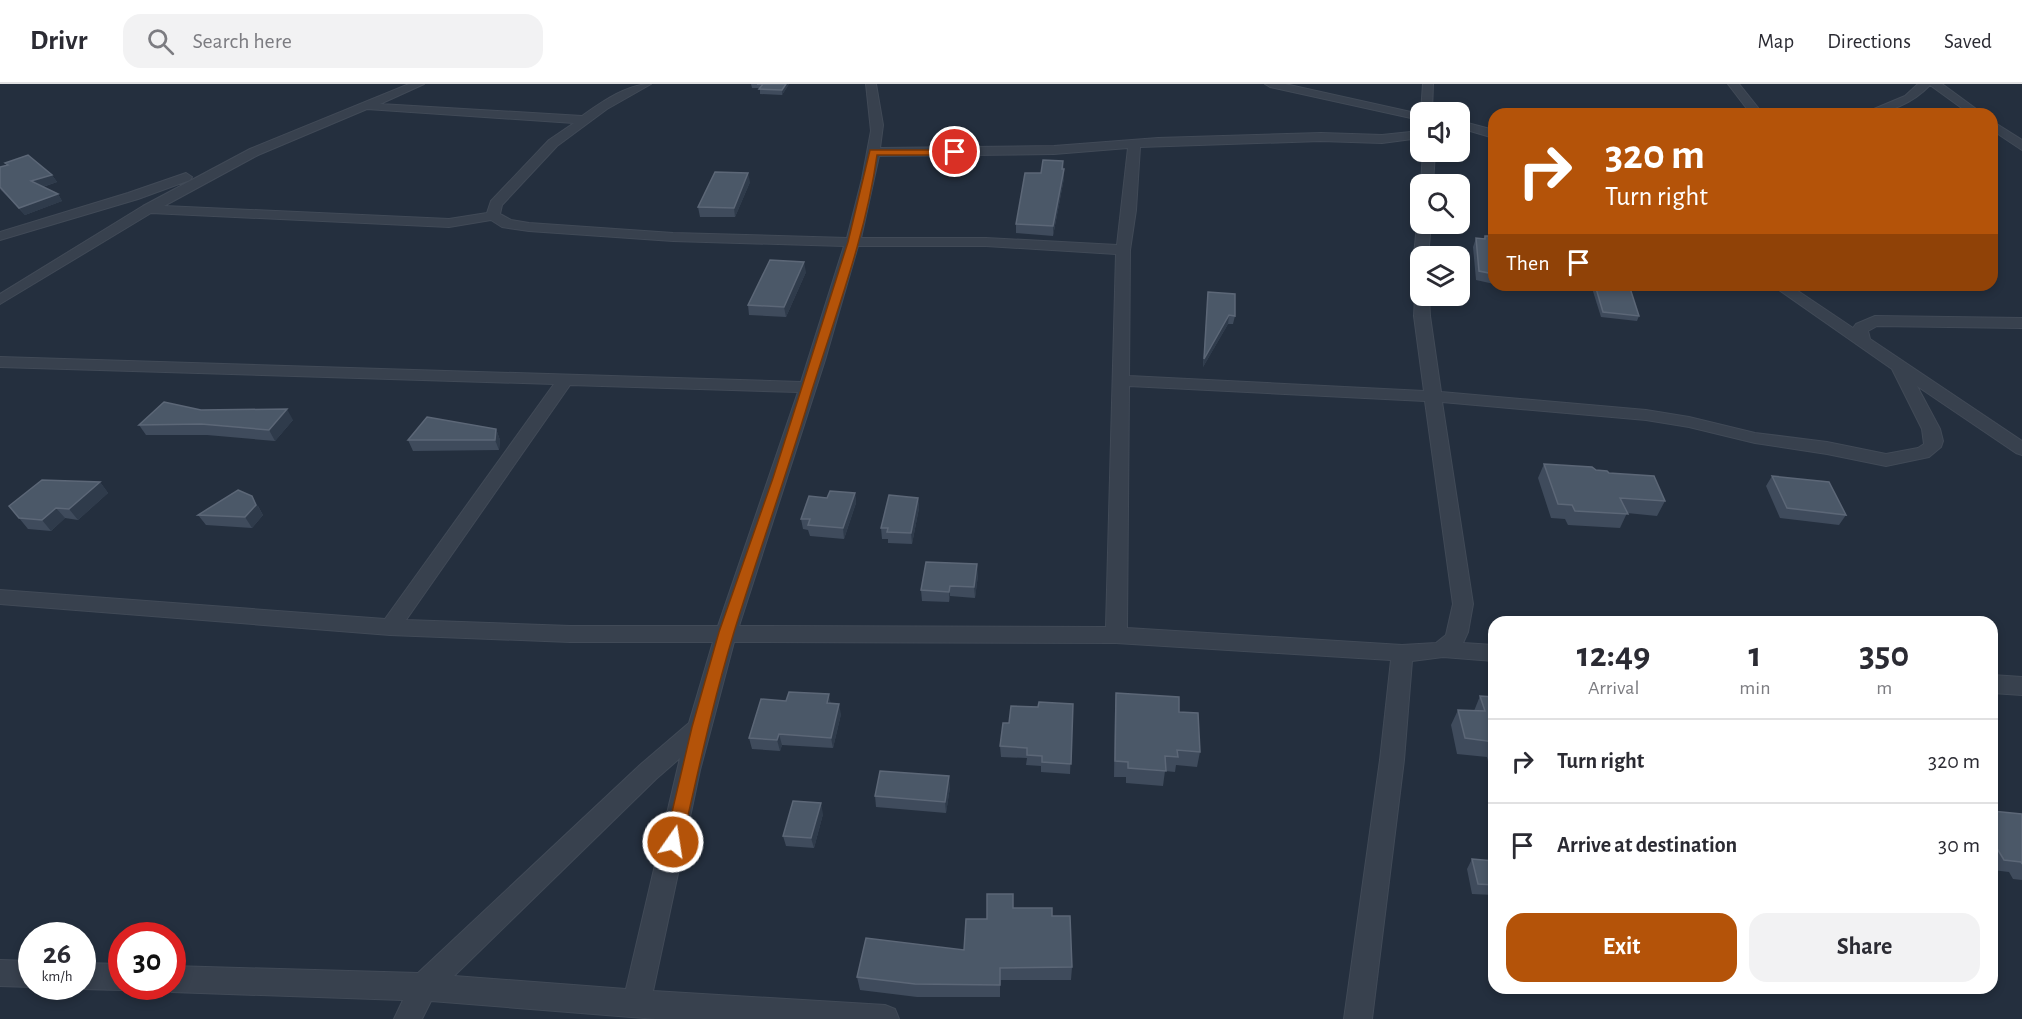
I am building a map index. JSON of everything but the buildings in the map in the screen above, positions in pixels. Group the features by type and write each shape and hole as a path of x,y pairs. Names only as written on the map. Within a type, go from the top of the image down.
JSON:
{"street":[{"path":"0,236 134,196 254,152 419,84"},
{"path":"493,216 496,204 553,142 584,120 646,84"},
{"path":"636,1004 700,727 727,632 853,242 869,180 878,117 872,104 871,84"},
{"path":"1270,84 1410,115"},
{"path":"1427,102 1428,84"},
{"path":"1733,84 1752,108"},
{"path":"1883,108 1909,98 1925,84"},
{"path":"1935,84 1969,108"},
{"path":"362,107 584,120"},
{"path":"1470,127 1488,132"},
{"path":"1998,129 2022,146"},
{"path":"873,152 1046,150 1134,144 1312,138 1382,139 1410,136"},
{"path":"1116,635 1123,250 1129,210 1134,144"},
{"path":"0,300 148,209 254,152"},
{"path":"148,209 416,223 449,223 493,216 507,224 529,227 673,237 853,242 956,241 1123,250"},
{"path":"1788,291 2022,449"},
{"path":"1422,306 1463,604 1461,624 1446,650"},
{"path":"1862,340 1861,327 1875,321 2022,323"},
{"path":"0,362 808,387"},
{"path":"1121,381 1433,396 1660,417 1755,438 1892,459 1923,453 1932,447 1934,441 1931,429 1900,368"},
{"path":"390,627 566,379"},
{"path":"0,597 390,627 570,634 727,632 1116,635 1402,653 1446,650 1488,653"},
{"path":"1358,1019 1392,760 1402,653"},
{"path":"1998,684 2022,686"},
{"path":"408,1019 423,987 648,772 700,727"},
{"path":"0,973 18,974"},
{"path":"186,979 423,987 636,1004 885,1019"}],"route":[{"path":"673,842 700,727 727,632 779,478 853,242 869,180 873,152 955,152"}]}
